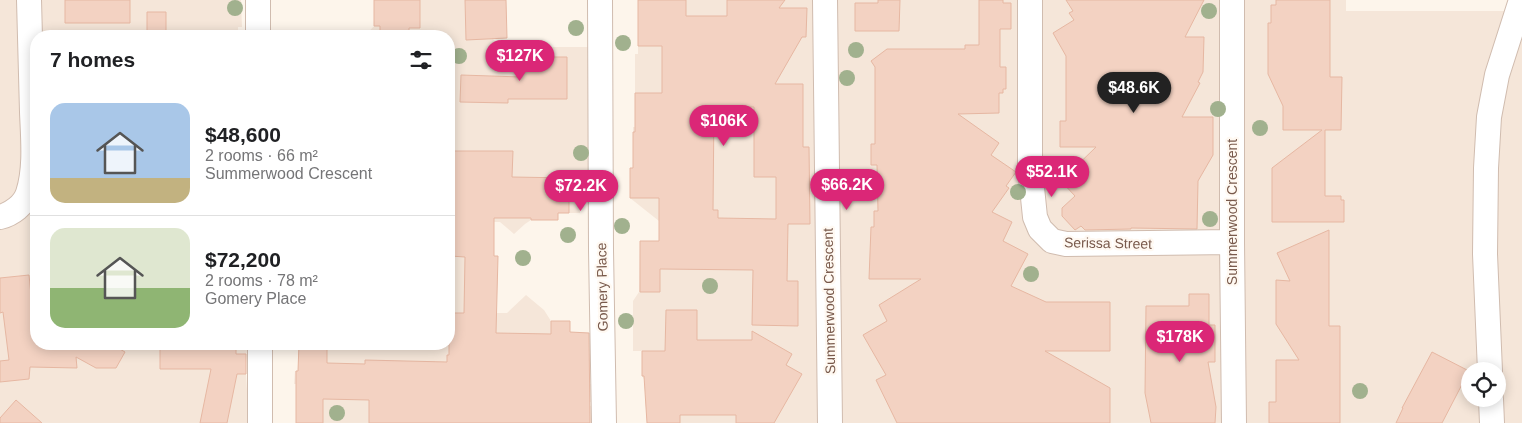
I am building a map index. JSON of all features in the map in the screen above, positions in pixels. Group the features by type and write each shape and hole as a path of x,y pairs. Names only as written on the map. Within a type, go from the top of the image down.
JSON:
{"street":[{"path":"29,0 30,32"},
{"path":"258,0 258,30"},
{"name":"Gomery Place","path":"600,0 604,423"},
{"name":"Summerwood Crescent","path":"826,0 830,423"},
{"name":"Serissa Street","path":"1030,0 1030,168 1035,217 1040,229 1052,241 1066,244 1232,242"},
{"name":"Summerwood Crescent","path":"1232,0 1234,423"},
{"path":"1490,362 1485,254 1486,168 1490,117 1497,75 1521,0"},
{"path":"0,217 9,215 20,205 28,194 30,182"},
{"path":"260,350 260,423"},
{"path":"1491,407 1492,423"}],"shaded area":[{"path":"0,0 241,0 242,27 238,27 238,30 30,30 30,350 247,350 246,374 249,423 0,423"},
{"path":"374,0 506,0 506,18 493,39 500,47 591,47 589,178 569,178 569,198 580,198 580,213 558,213 558,220 531,220 514,234 500,222 494,222 494,242 488,242 495,313 507,313 526,295 544,310 551,321 570,321 570,332 592,333 592,364 572,364 572,384 594,384 594,402 589,402 588,406 592,406 592,423 296,423 296,419 303,419 298,384 294,384 295,371 298,371 299,350 455,350 455,30 370,30 374,26"},
{"path":"638,0 1346,0 1346,11 1522,11 1522,423 647,423 645,395 648,395 648,385 642,376 642,351 633,351 633,301 639,292 640,241 659,241 659,221 630,198 630,168 633,168 635,54 638,54 638,18 659,18 659,12 638,12"}],"building":[{"path":"65,0 130,0 130,23 65,23"},
{"path":"374,0 420,0 420,28 380,30 380,26 374,26"},
{"path":"465,0 506,0 507,38 466,40"},
{"path":"638,0 686,0 686,16 727,16 727,0 785,0 779,8 807,8 806,37 802,37 775,84 803,84 803,147 809,147 810,224 788,224 787,281 798,281 798,326 752,325 753,270 660,269 660,292 640,292 640,241 659,241 659,198 630,198 630,168 633,168 633,132 635,132 635,93 662,93 662,46 638,46","holes":["714,107 754,107 754,177 776,177 776,219 718,218 718,210 713,210"]},
{"path":"878,0 900,0 899,31 855,31 855,3 878,3"},
{"path":"979,0 1003,0 1003,3 1011,3 1011,29 1000,29 1000,67 1006,67 1006,89 1003,89 1003,93 999,93 999,113 958,114 999,143 991,155 1016,172 1006,186 1009,188 992,212 1012,222 1003,241 1028,254 1011,286 1046,302 1110,302 1110,351 1045,351 1110,388 1110,423 897,423 876,380 886,375 863,335 887,321 879,305 921,279 869,279 871,227 874,227 874,211 878,211 877,165 871,165 871,144 875,144 875,67 871,61 887,49 965,49 965,45 979,45"},
{"path":"1066,0 1204,0 1185,37 1204,37 1203,72 1198,82 1200,83 1182,117 1213,117 1213,155 1198,181 1197,229 1131,228 1085,230 1081,226 1075,230 1062,216 1062,208 1075,196 1061,181 1096,147 1060,147 1060,121 1066,121 1066,56 1053,33 1074,20 1069,13 1073,11"},
{"path":"1276,0 1330,0 1330,77 1342,77 1341,130 1325,130 1325,196 1341,196 1341,200 1344,200 1344,222 1272,222 1272,168 1322,130 1283,130 1283,106 1268,74 1268,23 1271,23 1271,5 1276,5"},
{"path":"147,12 166,12 166,30 147,30"},
{"path":"521,53 550,53 550,57 567,57 567,99 508,99 508,103 460,102 461,75 521,77"},
{"path":"455,151 513,151 512,177 569,178 569,213 558,213 558,220 494,218 494,256 498,256 496,333 551,334 551,321 570,321 570,332 589,333 590,423 369,423 369,400 323,399 323,423 296,423 296,371 298,371 299,350 327,350 327,363 365,364 365,360 447,362 449,350 455,350 455,313 464,313 465,257 455,256"},
{"path":"1329,230 1329,326 1340,326 1340,423 1269,423 1269,402 1276,402 1276,360 1299,360 1276,324 1276,280 1290,281 1277,253"},
{"path":"29,275 30,350 122,350 125,352 116,368 96,368 76,357 77,368 30,367 29,379 0,382 0,361 9,360 3,312 0,313 0,278"},
{"path":"1189,294 1209,294 1209,325 1215,325 1215,362 1208,362 1216,407 1215,423 1151,423 1145,393 1146,306 1189,306"},
{"path":"666,310 697,310 697,340 752,340 752,331 792,354 786,365 802,374 774,423 736,423 736,415 680,415 680,423 647,423 644,376 642,376 642,351 665,351"},
{"path":"160,350 236,350 236,354 246,354 246,374 237,374 227,423 200,423 211,369 160,369"},
{"path":"1432,352 1461,367 1461,386 1442,423 1396,423"},
{"path":"16,400 42,423 0,423 0,418"}]}
